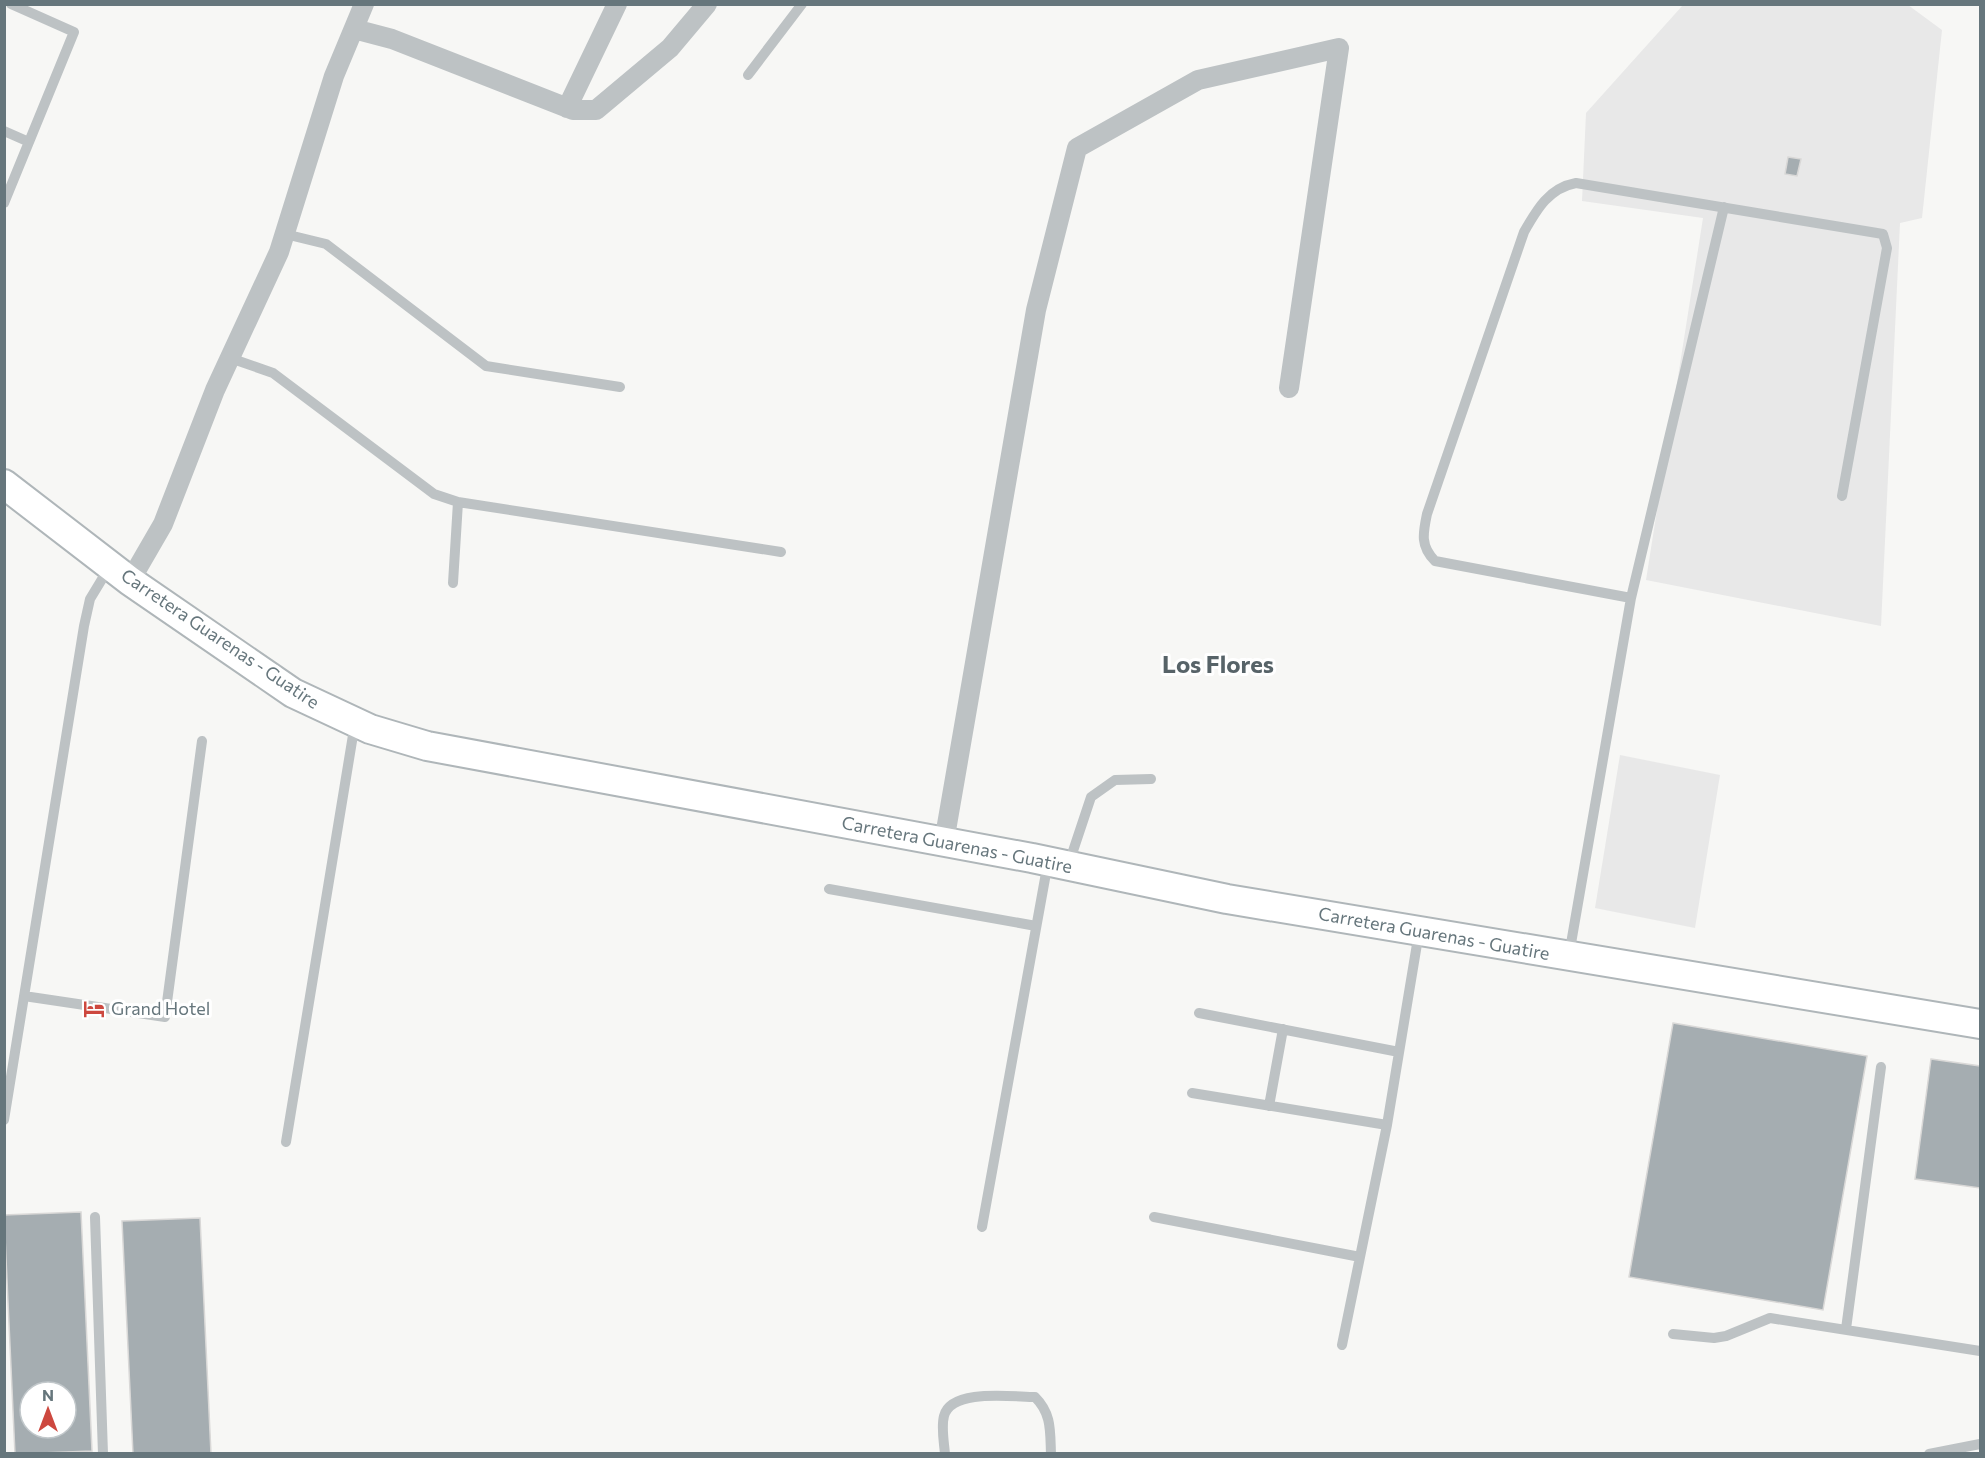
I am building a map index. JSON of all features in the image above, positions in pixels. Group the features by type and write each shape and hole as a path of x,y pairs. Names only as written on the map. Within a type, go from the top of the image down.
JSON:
{"main road":[{"name":"Carretera Guarenas - Guatire","path":"4,484 120,573 293,693 355,723 427,746 944,842 1227,899 1980,1023"}],"street":[{"path":"120,573 163,524 230,358 258,303 285,234 334,76 364,4"},
{"path":"567,108 617,4"},
{"path":"354,29 392,39 580,112 596,110 670,48 707,4"},
{"path":"944,842 1036,310 1077,148 1198,80 1338,48 1289,388"}],"lane":[{"path":"4,203 9,176 29,142 74,32 11,4"},
{"path":"747,75 802,4"},
{"path":"4,131 29,142"},
{"path":"1631,598 1434,561 1426,551 1422,537 1426,514 1524,232 1537,210 1552,192 1563,186 1576,183 1877,231 1886,238 1887,248 1842,496"},
{"path":"1569,957 1631,598 1724,207"},
{"path":"285,234 326,244 486,366 620,387"},
{"path":"230,358 273,373 434,494 458,502 780,552"},
{"path":"453,583 458,502"},
{"path":"4,1120 84,626 90,599 120,573"},
{"path":"286,1142 355,723"},
{"path":"24,996 165,1017 202,741"},
{"path":"982,1227 1036,926 1058,864 1091,797 1115,780 1151,779"},
{"path":"829,889 1036,926"},
{"path":"1342,1345 1387,1125 1419,932"},
{"path":"1199,1013 1399,1052"},
{"path":"1269,1106 1283,1029"},
{"path":"1846,1329 1881,1067"},
{"path":"1192,1093 1387,1125"},
{"path":"95,1217 103,1454"},
{"path":"1154,1217 1360,1257"},
{"path":"1672,1334 1714,1338 1726,1336 1749,1324 1770,1318 1980,1351"},
{"path":"945,1454 944,1415 953,1403 964,1397 1035,1397 1045,1407 1050,1421 1051,1454"},
{"path":"1929,1454 1980,1444"}],"shaded area":[{"path":"1683,5 1908,5 1942,30 1922,218 1900,223 1881,626 1646,580 1703,218 1582,201 1586,113"},
{"path":"1620,755 1720,775 1695,928 1595,908"}],"building":[{"path":"1788,157 1801,159 1797,176 1785,174"},
{"path":"1673,1023 1867,1056 1823,1310 1629,1277"},
{"path":"1931,1059 1980,1066 1980,1188 1915,1179"},
{"path":"81,1212 92,1451 15,1454 4,1215"},
{"path":"200,1218 211,1454 133,1454 122,1221"}],"place":[{"name":"Grand Hotel","path":"94,1009"}],"district":[{"name":"Los Flores","path":"1218,665"}]}
